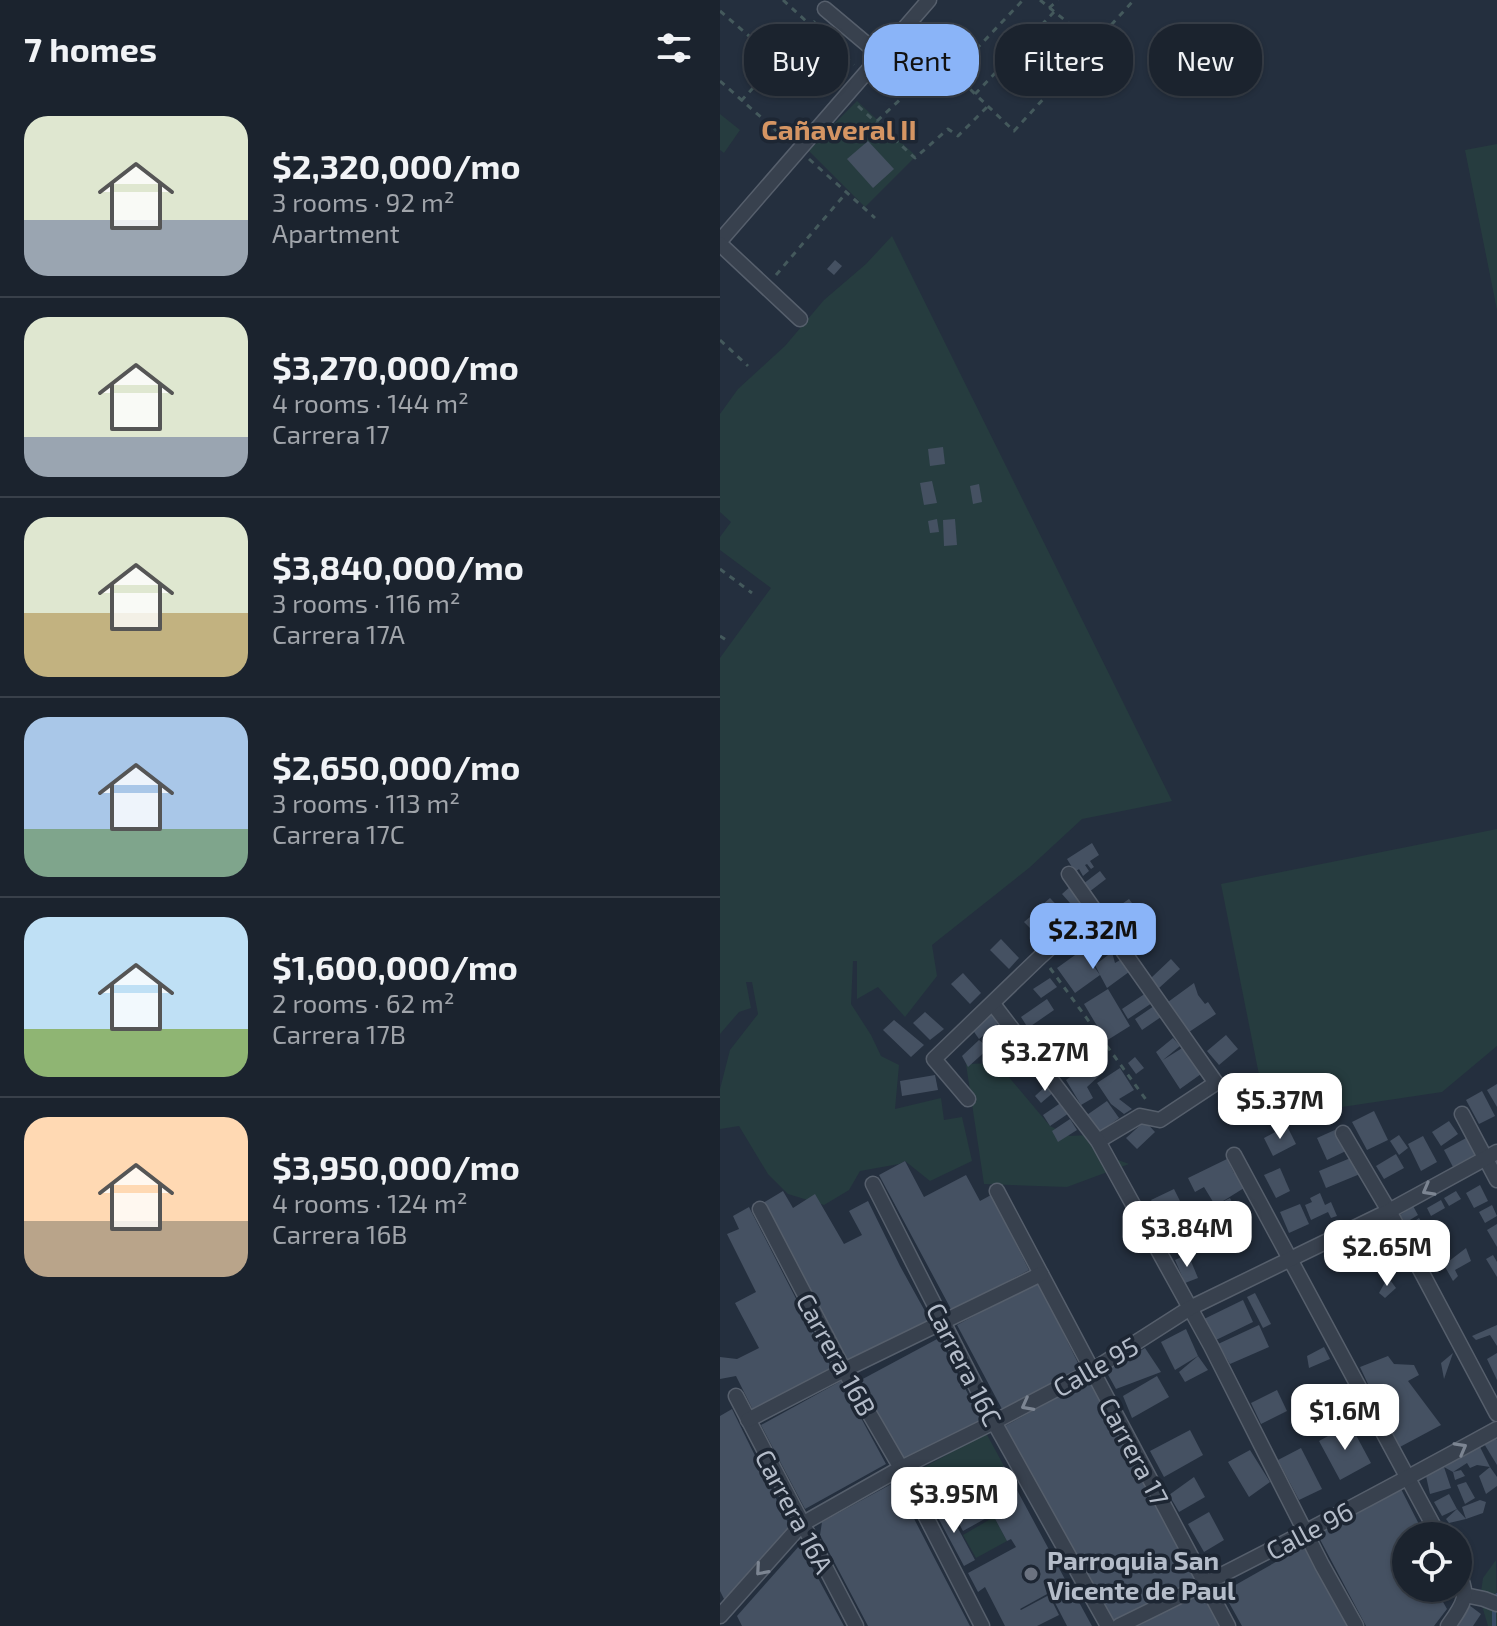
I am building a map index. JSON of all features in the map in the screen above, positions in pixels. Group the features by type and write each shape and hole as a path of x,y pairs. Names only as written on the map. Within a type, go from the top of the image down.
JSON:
{"street":[{"path":"908,24 929,0"},
{"path":"825,9 864,42"},
{"path":"848,95 864,75"},
{"path":"800,319 720,242 847,96"},
{"path":"1069,874 1216,1083 1160,1120 1140,1116 1098,1141"},
{"path":"968,1099 934,1059 1093,909"},
{"path":"993,1004 1098,1141 1190,1308 1356,1626"},
{"path":"1462,1114 1491,1156 1497,1180"},
{"path":"1343,1133 1389,1211 1497,1414"},
{"path":"1234,1155 1432,1522"},
{"name":"Calle 95","path":"723,1616 802,1524 901,1468 1093,1370 1190,1308 1290,1261 1491,1156"},
{"name":"Carrera 16C","path":"873,1184 994,1422 1108,1626"},
{"name":"Carrera 17","path":"997,1191 1228,1626"},
{"name":"Carrera 16B","path":"760,1209 844,1370 901,1468 982,1626"},
{"path":"748,1420 1041,1274"},
{"name":"Carrera 16A","path":"736,1396 856,1626"},
{"name":"Calle 96","path":"1119,1626 1206,1584 1497,1429"},
{"path":"1448,1626 1463,1602"}],"path":[{"path":"783,0 809,24"},
{"path":"979,46 1023,0"},
{"path":"1040,0 1069,24"},
{"path":"1049,8 1058,0"},
{"path":"1113,24 1134,0"},
{"path":"813,24 825,9"},
{"path":"720,11 744,32"},
{"path":"979,90 1054,12"},
{"path":"848,60 864,75"},
{"path":"741,101 746,96"},
{"path":"847,96 915,158 948,129 958,136 988,106"},
{"path":"876,122 904,96"},
{"path":"977,96 1014,131 1047,96"},
{"path":"765,287 846,193"},
{"path":"720,340 748,366"},
{"path":"720,569 752,593"},
{"path":"720,636 726,640"},
{"path":"1041,956 1160,1120"}],"green space":[{"path":"857,101 916,156 865,207 808,150"},
{"path":"720,114 740,130 724,153 720,150"},
{"path":"1497,144 1497,310 1465,150"},
{"path":"892,236 1172,801 1082,819 1029,868 932,945 937,976 905,1017 878,987 857,999 857,961 853,961 851,1004 881,1056 899,1065 895,1109 941,1098 944,1120 962,1117 972,1161 930,1181 905,1161 860,1171 849,1190 824,1205 788,1194 768,1174 739,1126 720,1129 720,1089 730,1050 758,1014 752,982 746,982 751,1008 739,1012 720,1034 720,658 771,588 720,550 720,537 731,522 720,512 720,414 738,389 785,346 824,300 866,264"},
{"path":"1497,829 1497,1046 1442,1092 1322,1110 1269,1125 1221,884"},
{"path":"997,1063 1050,1126 1070,1136 1088,1135 1102,1154 1129,1164 1067,1187 984,1184 966,1064"},
{"path":"986,1433 1004,1466 931,1505 914,1473"},
{"path":"994,1517 1007,1541 976,1558 963,1535"},
{"path":"1496,1560 1497,1626 1488,1626 1480,1599 1483,1578"}],"building":[{"path":"868,141 894,169 873,188 847,159"},
{"path":"835,260 842,266 834,275 827,269"},
{"path":"943,447 945,464 930,466 928,449"},
{"path":"932,481 937,503 924,505 920,483"},
{"path":"979,484 982,502 973,504 970,486"},
{"path":"937,519 939,532 930,533 928,521"},
{"path":"955,519 957,545 944,546 943,520"},
{"path":"1092,843 1099,855 1090,861 1094,867 1091,869 1085,865 1089,871 1083,876 1079,869 1075,872 1067,859"},
{"path":"1100,871 1106,879 1089,892 1083,884"},
{"path":"1072,885 1088,902 1077,911 1062,894"},
{"path":"1050,898 1067,916 1059,924 1042,905"},
{"path":"1129,899 1137,910 1113,926 1106,915"},
{"path":"1031,916 1040,926 1034,932 1024,922"},
{"path":"1001,939 1019,958 1009,969 990,950"},
{"path":"1082,950 1100,975 1075,993 1057,968"},
{"path":"1112,952 1115,963 1125,957 1133,969 1107,988 1095,965"},
{"path":"1171,959 1180,969 1159,988 1151,978"},
{"path":"963,973 981,993 970,1004 951,984"},
{"path":"1050,978 1057,987 1041,998 1033,989"},
{"path":"1194,983 1198,995 1205,1004 1208,1002 1216,1014 1189,1032 1168,1002"},
{"path":"1108,989 1130,1026 1106,1041 1084,1004"},
{"path":"1149,991 1155,1001 1128,1019 1122,1009"},
{"path":"1047,999 1054,1010 1028,1028 1021,1017"},
{"path":"1154,1006 1161,1017 1142,1030 1135,1019"},
{"path":"995,1011 1002,1021 979,1039 972,1029"},
{"path":"925,1012 944,1029 930,1040 913,1023"},
{"path":"894,1020 924,1045 911,1057 883,1030"},
{"path":"1060,1026 1073,1046 1048,1062 1035,1042"},
{"path":"1226,1035 1238,1049 1219,1065 1207,1051"},
{"path":"1173,1038 1180,1046 1163,1060 1187,1045 1201,1074 1180,1089 1156,1052"},
{"path":"979,1040 989,1048 968,1067 962,1056"},
{"path":"1135,1057 1144,1068 1136,1074 1128,1063"},
{"path":"1091,1062 1100,1075 1087,1087 1093,1098 1081,1105 1066,1080"},
{"path":"1120,1068 1134,1090 1119,1099 1132,1109 1124,1114 1111,1104 1097,1083"},
{"path":"935,1075 938,1090 902,1096 900,1081"},
{"path":"1048,1084 1055,1091 1041,1103 1035,1096"},
{"path":"1497,1084 1497,1107 1487,1090"},
{"path":"1482,1091 1495,1116 1479,1124 1466,1100"},
{"path":"1065,1100 1072,1111 1050,1126 1043,1115"},
{"path":"1107,1101 1119,1118 1097,1134 1084,1117"},
{"path":"1374,1111 1388,1140 1367,1150 1352,1122"},
{"path":"1070,1119 1077,1130 1058,1142 1052,1131"},
{"path":"1145,1121 1155,1132 1137,1149 1126,1138"},
{"path":"1449,1121 1458,1134 1441,1146 1432,1132"},
{"path":"1287,1126 1296,1144 1273,1156 1264,1138"},
{"path":"1337,1129 1348,1150 1327,1160 1317,1138"},
{"path":"1399,1135 1408,1148 1399,1155 1390,1141"},
{"path":"1423,1136 1437,1162 1421,1171 1408,1144"},
{"path":"1468,1137 1477,1154 1453,1167 1444,1150"},
{"path":"1396,1154 1404,1168 1384,1179 1376,1166"},
{"path":"1353,1157 1360,1174 1326,1188 1319,1171"},
{"path":"1227,1159 1234,1173 1239,1170 1244,1188 1220,1203 1230,1198 1235,1208 1221,1215 1204,1187 1195,1192 1188,1178"},
{"path":"905,1161 924,1197 966,1175 980,1201 991,1195 1029,1270 952,1311 879,1175"},
{"path":"1280,1168 1290,1191 1276,1198 1264,1175"},
{"path":"1480,1185 1488,1201 1474,1208 1466,1193"},
{"path":"1174,1189 1190,1213 1175,1221 1188,1243 1178,1247 1151,1200"},
{"path":"783,1191 793,1208 815,1194 844,1244 862,1235 849,1211 868,1201 931,1322 847,1365 763,1203"},
{"path":"1456,1191 1461,1199 1449,1206 1444,1198"},
{"path":"1320,1193 1325,1205 1331,1202 1337,1216 1331,1218 1328,1212 1311,1220 1305,1205"},
{"path":"1441,1200 1445,1208 1431,1216 1427,1208"},
{"path":"1300,1204 1309,1224 1289,1233 1280,1212"},
{"path":"1492,1205 1497,1216 1485,1223 1479,1212"},
{"path":"1413,1206 1418,1215 1405,1223 1400,1215"},
{"path":"749,1207 832,1369 753,1410 736,1376 720,1379 720,1357 737,1359 759,1348 735,1303 756,1292 727,1234 739,1229 733,1216"},
{"path":"1419,1218 1427,1230 1414,1238 1406,1227"},
{"path":"1383,1221 1393,1258 1383,1261 1370,1229"},
{"path":"1497,1224 1497,1247 1487,1230"},
{"path":"1430,1233 1434,1240 1421,1247 1417,1240"},
{"path":"1434,1243 1440,1252 1429,1259 1423,1250"},
{"path":"1466,1248 1471,1261 1455,1270 1458,1276 1453,1281 1444,1265"},
{"path":"1188,1254 1198,1278 1185,1283 1175,1260"},
{"path":"1493,1255 1497,1262 1497,1277 1486,1259"},
{"path":"1388,1277 1396,1288 1385,1298 1379,1293"},
{"path":"1038,1282 1081,1369 1002,1409 957,1325"},
{"path":"1255,1293 1271,1324 1263,1328 1247,1297"},
{"path":"1243,1300 1253,1322 1216,1340 1204,1319"},
{"path":"1259,1325 1269,1347 1230,1364 1218,1344"},
{"path":"1497,1325 1497,1346 1490,1335 1476,1340 1472,1336"},
{"path":"1186,1329 1198,1356 1175,1370 1161,1342"},
{"path":"939,1338 982,1421 902,1462 859,1381"},
{"path":"1324,1347 1330,1359 1309,1368 1307,1356"},
{"path":"1145,1348 1161,1372 1116,1389 1106,1371"},
{"path":"1453,1353 1444,1379 1441,1363"},
{"path":"1497,1353 1497,1380 1487,1359"},
{"path":"1198,1356 1208,1370 1185,1382 1179,1372"},
{"path":"1388,1356 1394,1364 1414,1365 1419,1375 1408,1381 1441,1425 1398,1448 1360,1367"},
{"path":"1157,1376 1169,1397 1132,1418 1123,1396"},
{"path":"1089,1380 1196,1579 1113,1623 1005,1426"},
{"path":"841,1381 886,1464 805,1509 761,1425"},
{"path":"1347,1386 1359,1405 1351,1411 1341,1391"},
{"path":"1277,1390 1287,1411 1261,1424 1251,1403"},
{"path":"732,1409 790,1527 726,1603 720,1591 720,1416"},
{"path":"1350,1424 1371,1463 1340,1480 1319,1441"},
{"path":"1190,1430 1203,1455 1164,1477 1150,1451"},
{"path":"1495,1436 1497,1440 1497,1465 1483,1442"},
{"path":"1480,1447 1490,1467 1477,1465 1470,1468 1467,1463 1453,1472 1444,1467"},
{"path":"1301,1448 1322,1489 1299,1500 1278,1460"},
{"path":"1250,1450 1270,1482 1249,1497 1228,1462"},
{"path":"1004,1466 1067,1583 1020,1609 1049,1595 1059,1615 1037,1626 1005,1626 985,1587 978,1592 968,1573 1016,1547 1011,1539 1007,1541 980,1491 991,1484 986,1475"},
{"path":"1444,1467 1451,1488 1430,1494 1426,1476"},
{"path":"1490,1467 1497,1477 1497,1486 1486,1494 1479,1476"},
{"path":"1461,1470 1465,1476 1455,1480 1453,1472"},
{"path":"1194,1477 1205,1497 1179,1512 1169,1495"},
{"path":"895,1482 970,1626 868,1626 820,1535 822,1522"},
{"path":"1466,1482 1475,1498 1465,1504 1457,1485"},
{"path":"1400,1487 1418,1522 1392,1522 1392,1602 1443,1602 1447,1609 1434,1626 1366,1626 1315,1530"},
{"path":"1449,1494 1457,1509 1442,1516 1434,1502"},
{"path":"1480,1500 1486,1502 1483,1513 1466,1519 1462,1507"},
{"path":"982,1501 990,1516 963,1531 955,1516"},
{"path":"945,1504 975,1560 964,1566 934,1510"},
{"path":"1457,1509 1466,1519 1448,1522 1446,1519"},
{"path":"1209,1512 1224,1540 1204,1552 1188,1524"},
{"path":"800,1545 844,1626 742,1626 737,1616"},
{"path":"1304,1546 1348,1626 1242,1626 1223,1592"},
{"path":"1069,1584 1092,1626 1067,1626 1050,1593"},
{"path":"1204,1591 1222,1626 1138,1626"},
{"path":"1469,1605 1481,1614 1473,1626 1455,1626"}],"waterway":[{"path":"1494,1626 1497,1595"}],"place":[{"name":"Parroquia San Vicente de Paul","path":"1031,1574"}],"district":[{"name":"Cañaveral II","path":"839,129"}]}
